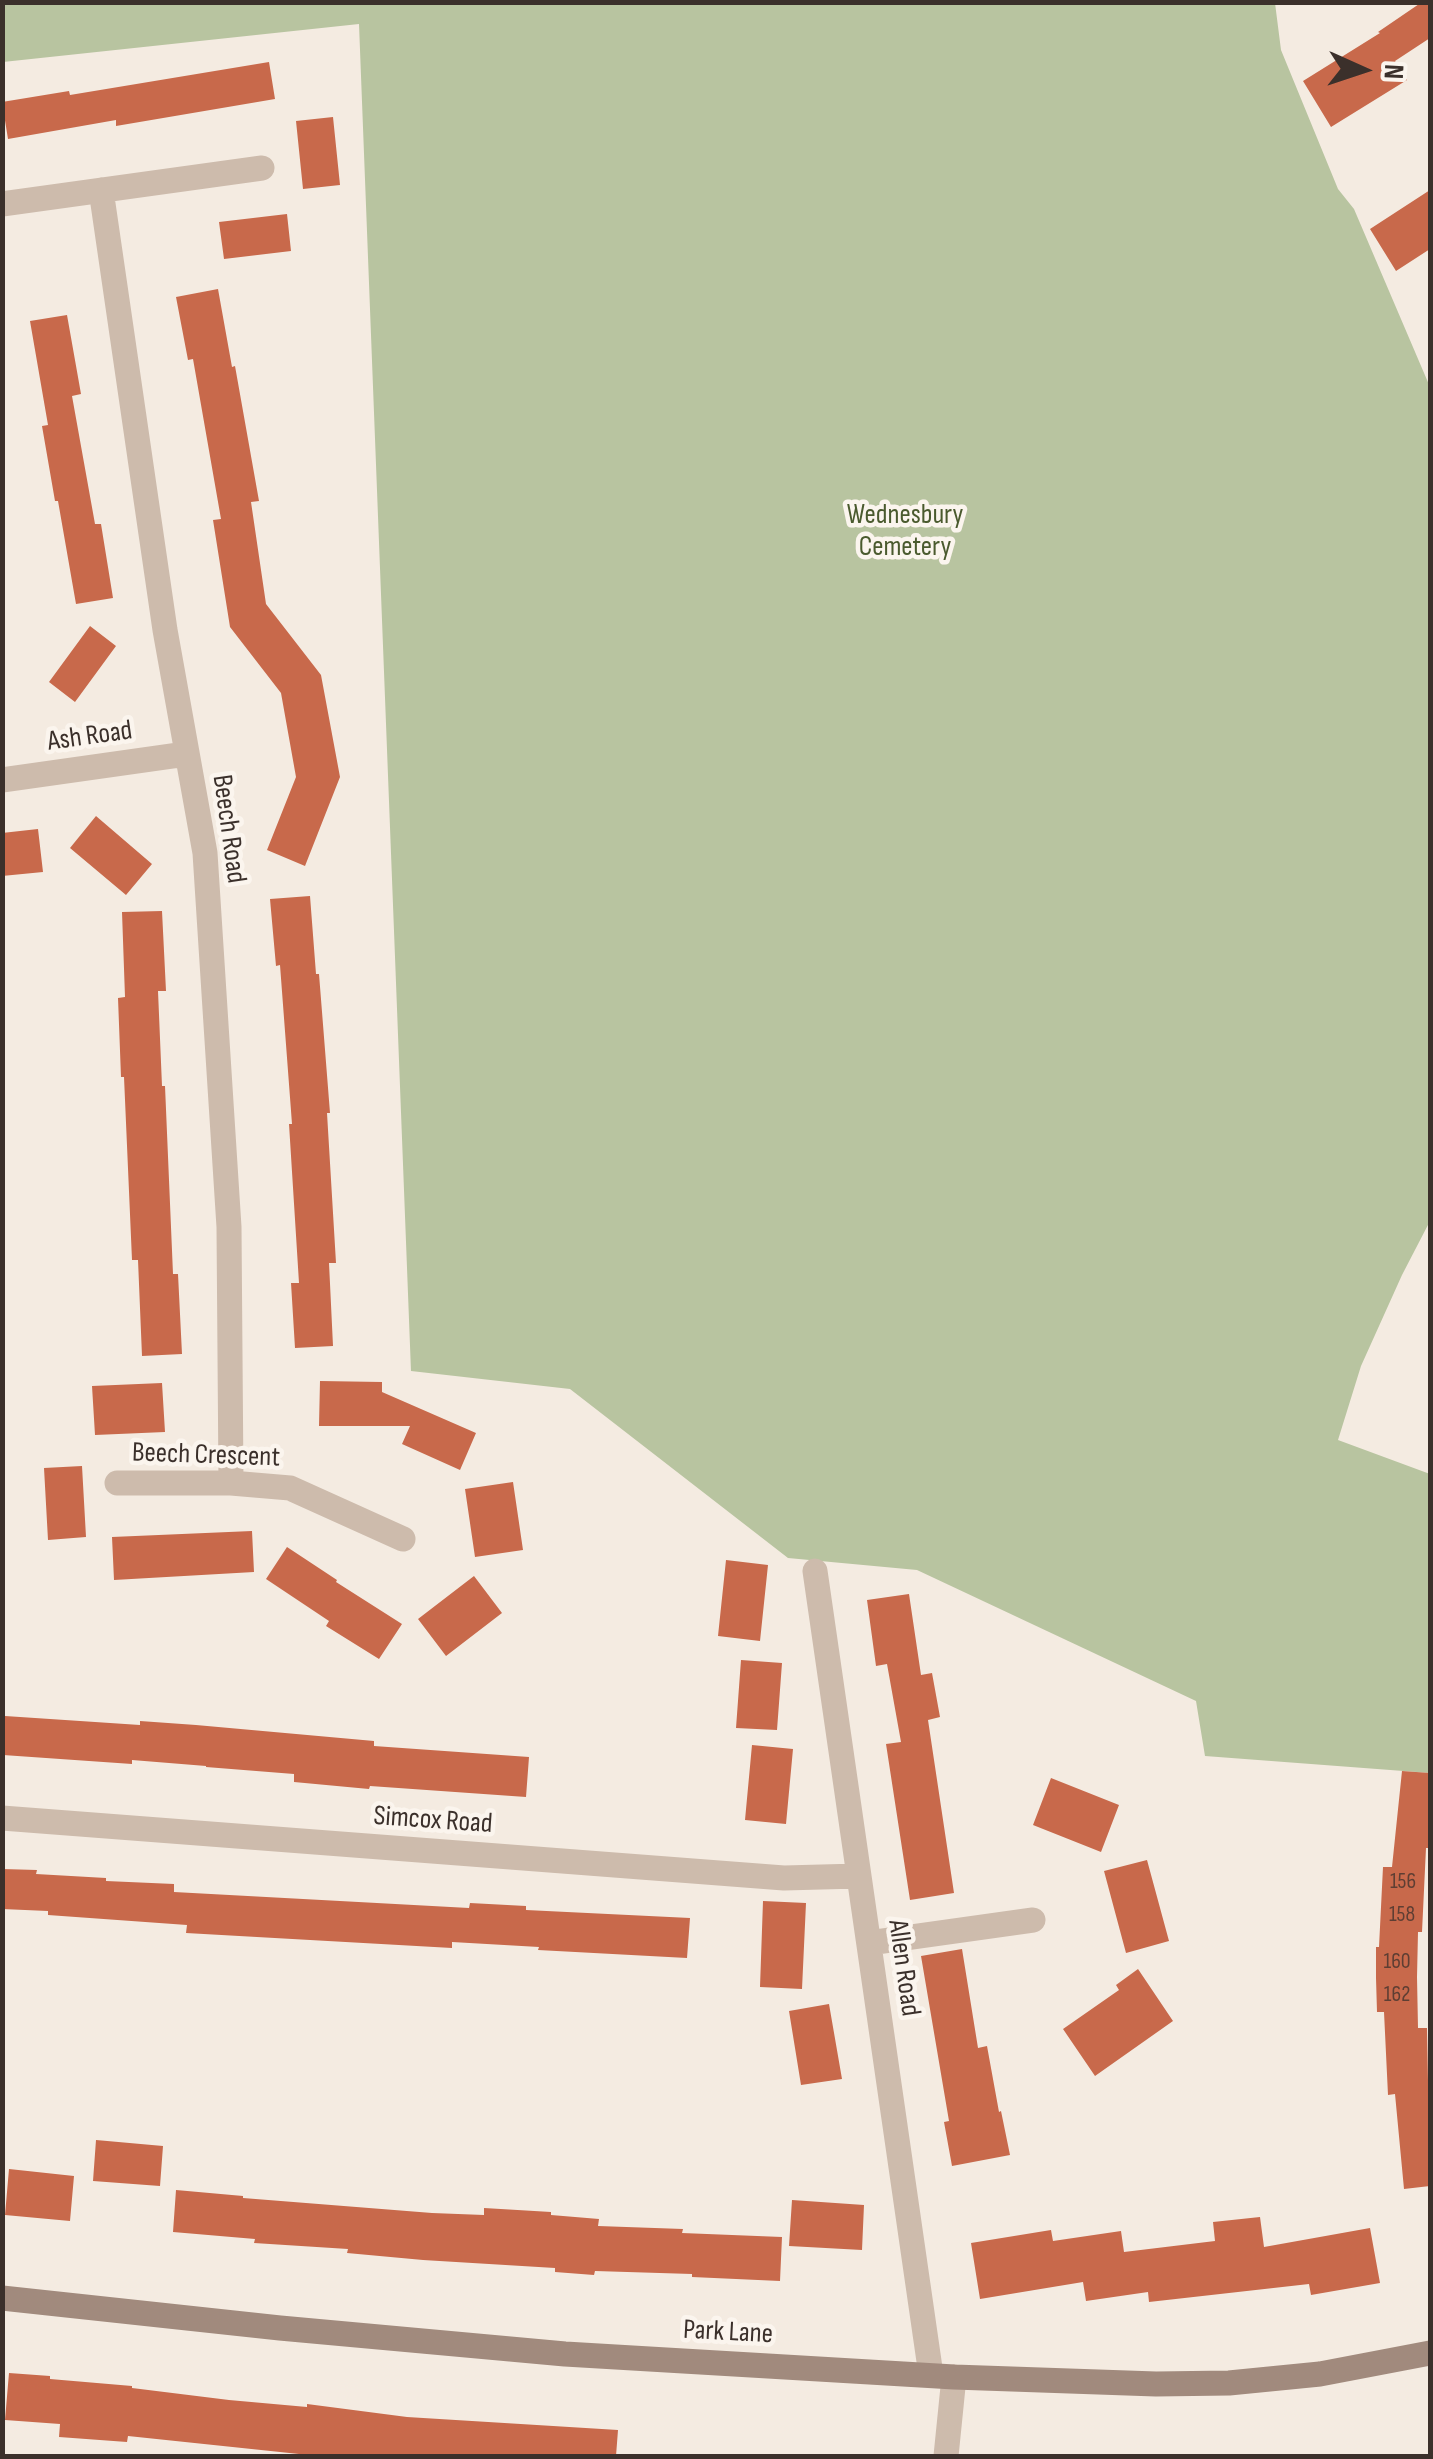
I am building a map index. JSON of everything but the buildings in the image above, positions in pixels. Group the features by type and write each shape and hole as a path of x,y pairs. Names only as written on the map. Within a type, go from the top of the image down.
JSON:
{"main road":[{"name":"Park Lane","path":"9,2298 565,2354 942,2376 1228,2383 1320,2374 1430,2353"}],"street":[{"path":"2,204 262,168"},
{"name":"Beech Road","path":"101,190 165,630 205,853 229,1227 230,1483"},
{"name":"Ash Road","path":"2,780 186,754"},
{"name":"Beech Crescent","path":"117,1483 230,1483 290,1488 402,1539"},
{"name":"Allen Road","path":"815,1571 859,1876 942,2376 946,2456"},
{"name":"Simcox Road","path":"2,1818 784,1878 859,1876"},
{"path":"870,1944 1034,1920"}],"green space":[{"name":"Wednesbury Cemetery","path":"2,3 1275,3 1281,50 1338,189 1354,209 1430,387 1430,1221 1361,1366 1338,1440 1430,1474 1430,1773 1205,1756 1196,1701 917,1570 788,1558 570,1389 411,1371 359,24 3,62"}]}
